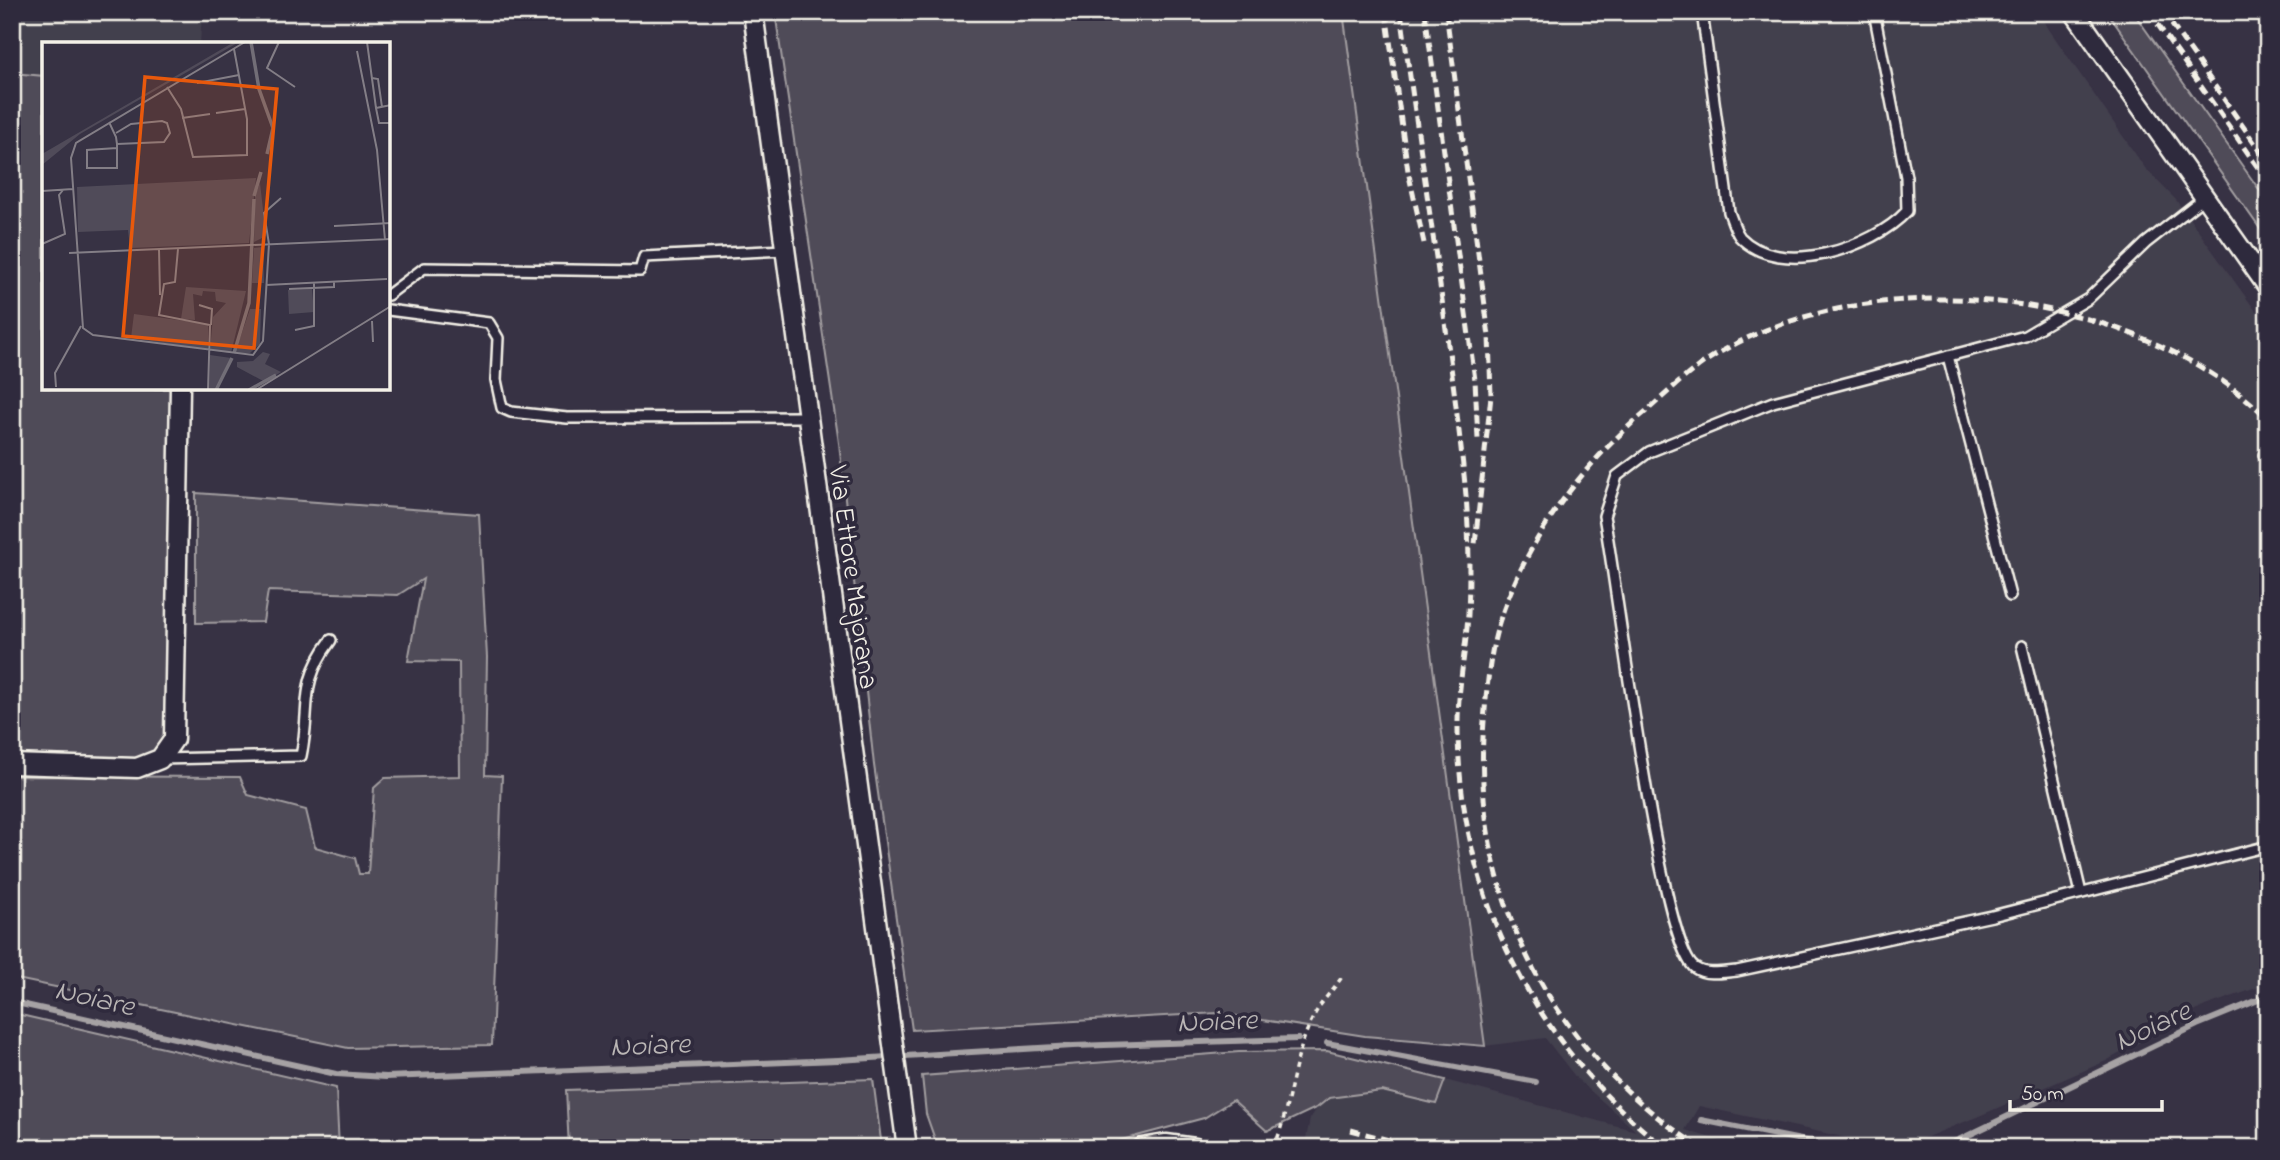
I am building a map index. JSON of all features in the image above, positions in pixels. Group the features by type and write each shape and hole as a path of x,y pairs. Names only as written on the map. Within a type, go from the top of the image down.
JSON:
{"street":[{"name":"Via Ettore Majorana","path":"753,12 907,1148"},
{"path":"2074,12 2268,287"},
{"path":"12,764 137,768 160,759 174,739 177,701 180,390"},
{"path":"1142,1148 1166,1144 1195,1148"}],"lane":[{"path":"1702,12 1729,212 1739,236 1761,252 1805,257 1849,249 1892,228 1907,211 1906,177 1874,12"},
{"path":"2205,197 2146,243 2088,299 2025,336 1773,402 1649,452 1617,476 1604,516 1662,876 1680,949 1694,968 1710,973 1737,971 2081,893 2268,846"},
{"path":"390,294 424,268 640,271 644,257 785,250"},
{"path":"390,310 489,323 498,338 496,380 502,408 511,412 567,418 806,417"},
{"path":"1948,356 2010,596"},
{"path":"160,759 301,756 306,731 307,685 317,659 331,640"},
{"path":"2022,646 2081,893"}],"path":[{"path":"1274,1148 1314,1019 1342,977"}],"shaded area":[{"path":"12,12 202,12 200,42 42,42 42,76 12,73"},
{"path":"775,12 1343,12 1485,1046 1365,1036 1218,1013 912,1030 874,765 839,443"},
{"path":"1339,12 2037,12 2145,168 2176,200 2268,328 2268,984 2205,1006 2106,1061 1979,1116 1927,1137 1893,1145 1857,1140 1699,1106 1685,1130 1743,1148 1304,1148 1310,1119 1323,1099 1382,1091 1436,1104 1445,1080 1636,1131 1577,1079 1545,1038 1485,1046"},
{"path":"2107,12 2133,12 2268,202 2268,240"},
{"path":"12,73 42,76 42,390 174,390 167,734 155,752 139,758 12,759"},
{"path":"196,493 479,514 487,657 485,775 502,776 492,1045 348,1048 12,978 12,776 240,777 248,795 306,810 315,847 355,858 359,874 368,874 374,788 385,778 460,776 459,662 408,661 423,579 398,595 268,591 263,622 196,623"},
{"path":"12,1013 336,1088 339,1148 12,1148"},
{"path":"1327,1051 1445,1080 1436,1104 1382,1091 1329,1098 1318,1107 1267,1131 1233,1100 1204,1118 1092,1148 938,1148 926,1114 922,1076 1239,1052"},
{"path":"873,1079 882,1148 569,1148 566,1090"}],"waterway":[{"name":"Noiare","path":"1942,1148 2197,1025 2268,996"},
{"name":"Noiare","path":"12,1002 336,1074 386,1077 838,1060 1073,1046 1298,1039"},
{"name":"Noiare","path":"1327,1043 1536,1082"},
{"name":"Noiare","path":"1701,1120 1841,1148"}],"railway":[{"path":"1386,12 1408,171 1424,243"},
{"path":"1401,12 1466,492 1469,597 1458,723 1461,785 1471,846 1488,904 1512,960 1541,1013 1577,1062 1618,1107 1665,1148"},
{"path":"1425,12 1475,380 1478,439"},
{"path":"1446,12 1489,336 1491,396 1475,544"},
{"path":"2149,12 2268,182"},
{"path":"2163,12 2268,162"},
{"path":"1701,1148 1649,1110 1603,1066 1564,1018 1532,966 1507,909 1491,849 1483,787 1484,721 1495,639 1502,614 1527,557 1579,479 1621,434 1680,381 1703,363 1740,341 1823,312 1866,304 1911,300 1999,302 2041,308 2102,323 2133,334 2192,362 2245,398 2268,419"},
{"path":"1351,1130 1419,1148"}]}
